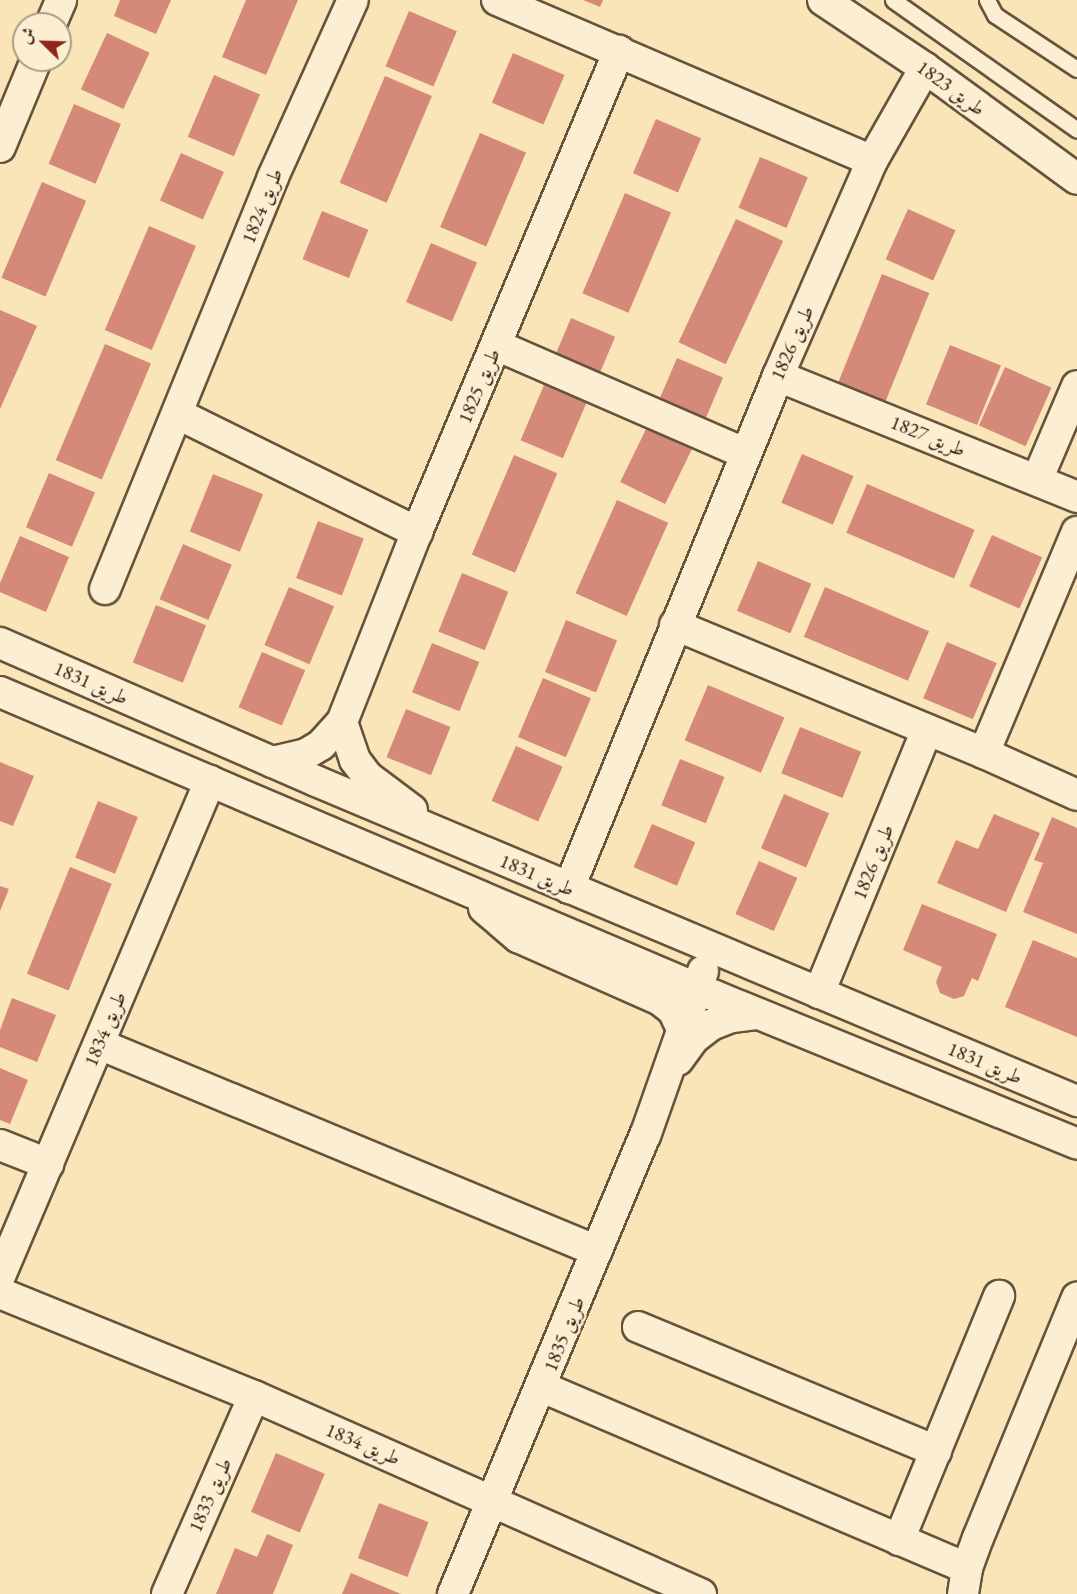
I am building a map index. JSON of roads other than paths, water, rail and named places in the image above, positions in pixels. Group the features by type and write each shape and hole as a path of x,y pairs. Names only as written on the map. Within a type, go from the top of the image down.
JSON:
{"street":[{"name":"طريق 1824","path":"105,589 273,177 353,0"},
{"path":"497,0 872,161"},
{"name":"طريق 1823","path":"823,0 925,68 1077,179"},
{"name":"طريق 1825","path":"272,762 306,754 321,745 342,722 417,532 619,51"},
{"name":"طريق 1826","path":"569,888 744,453 872,161 925,68"},
{"path":"0,147 31,72"},
{"path":"496,345 744,453"},
{"name":"طريق 1827","path":"778,376 1077,497"},
{"path":"1036,480 1077,386"},
{"path":"178,414 417,532"},
{"path":"984,753 1077,532"},
{"path":"675,625 984,753 1077,795"},
{"name":"طريق 1831","path":"0,643 449,838 819,993 1072,1095"},
{"name":"طريق 1831","path":"2,694 758,1014 1077,1144"},
{"path":"342,722 356,760 368,777 449,838"},
{"name":"طريق 1826","path":"819,993 927,730"},
{"name":"طريق 1834","path":"0,1276 210,781"},
{"path":"459,887 518,937 660,1000 673,1010 682,1029"},
{"name":"طريق 1835","path":"453,1594 542,1387 669,1073 695,987 713,949"},
{"name":"طريق 1835","path":"669,1073 693,1039 711,1025 732,1017 758,1014"},
{"path":"99,1044 597,1251"},
{"path":"0,1145 48,1164"},
{"name":"طريق 1834","path":"0,1293 254,1396 701,1594"},
{"path":"899,1540 999,1296"},
{"path":"542,1387 899,1540 965,1581 1077,1298"},
{"path":"638,1326 936,1451"},
{"name":"طريق 1833","path":"167,1594 254,1396"}],"lane":[{"path":"893,0 1077,130"},
{"path":"987,0 995,15 1077,69"}]}
